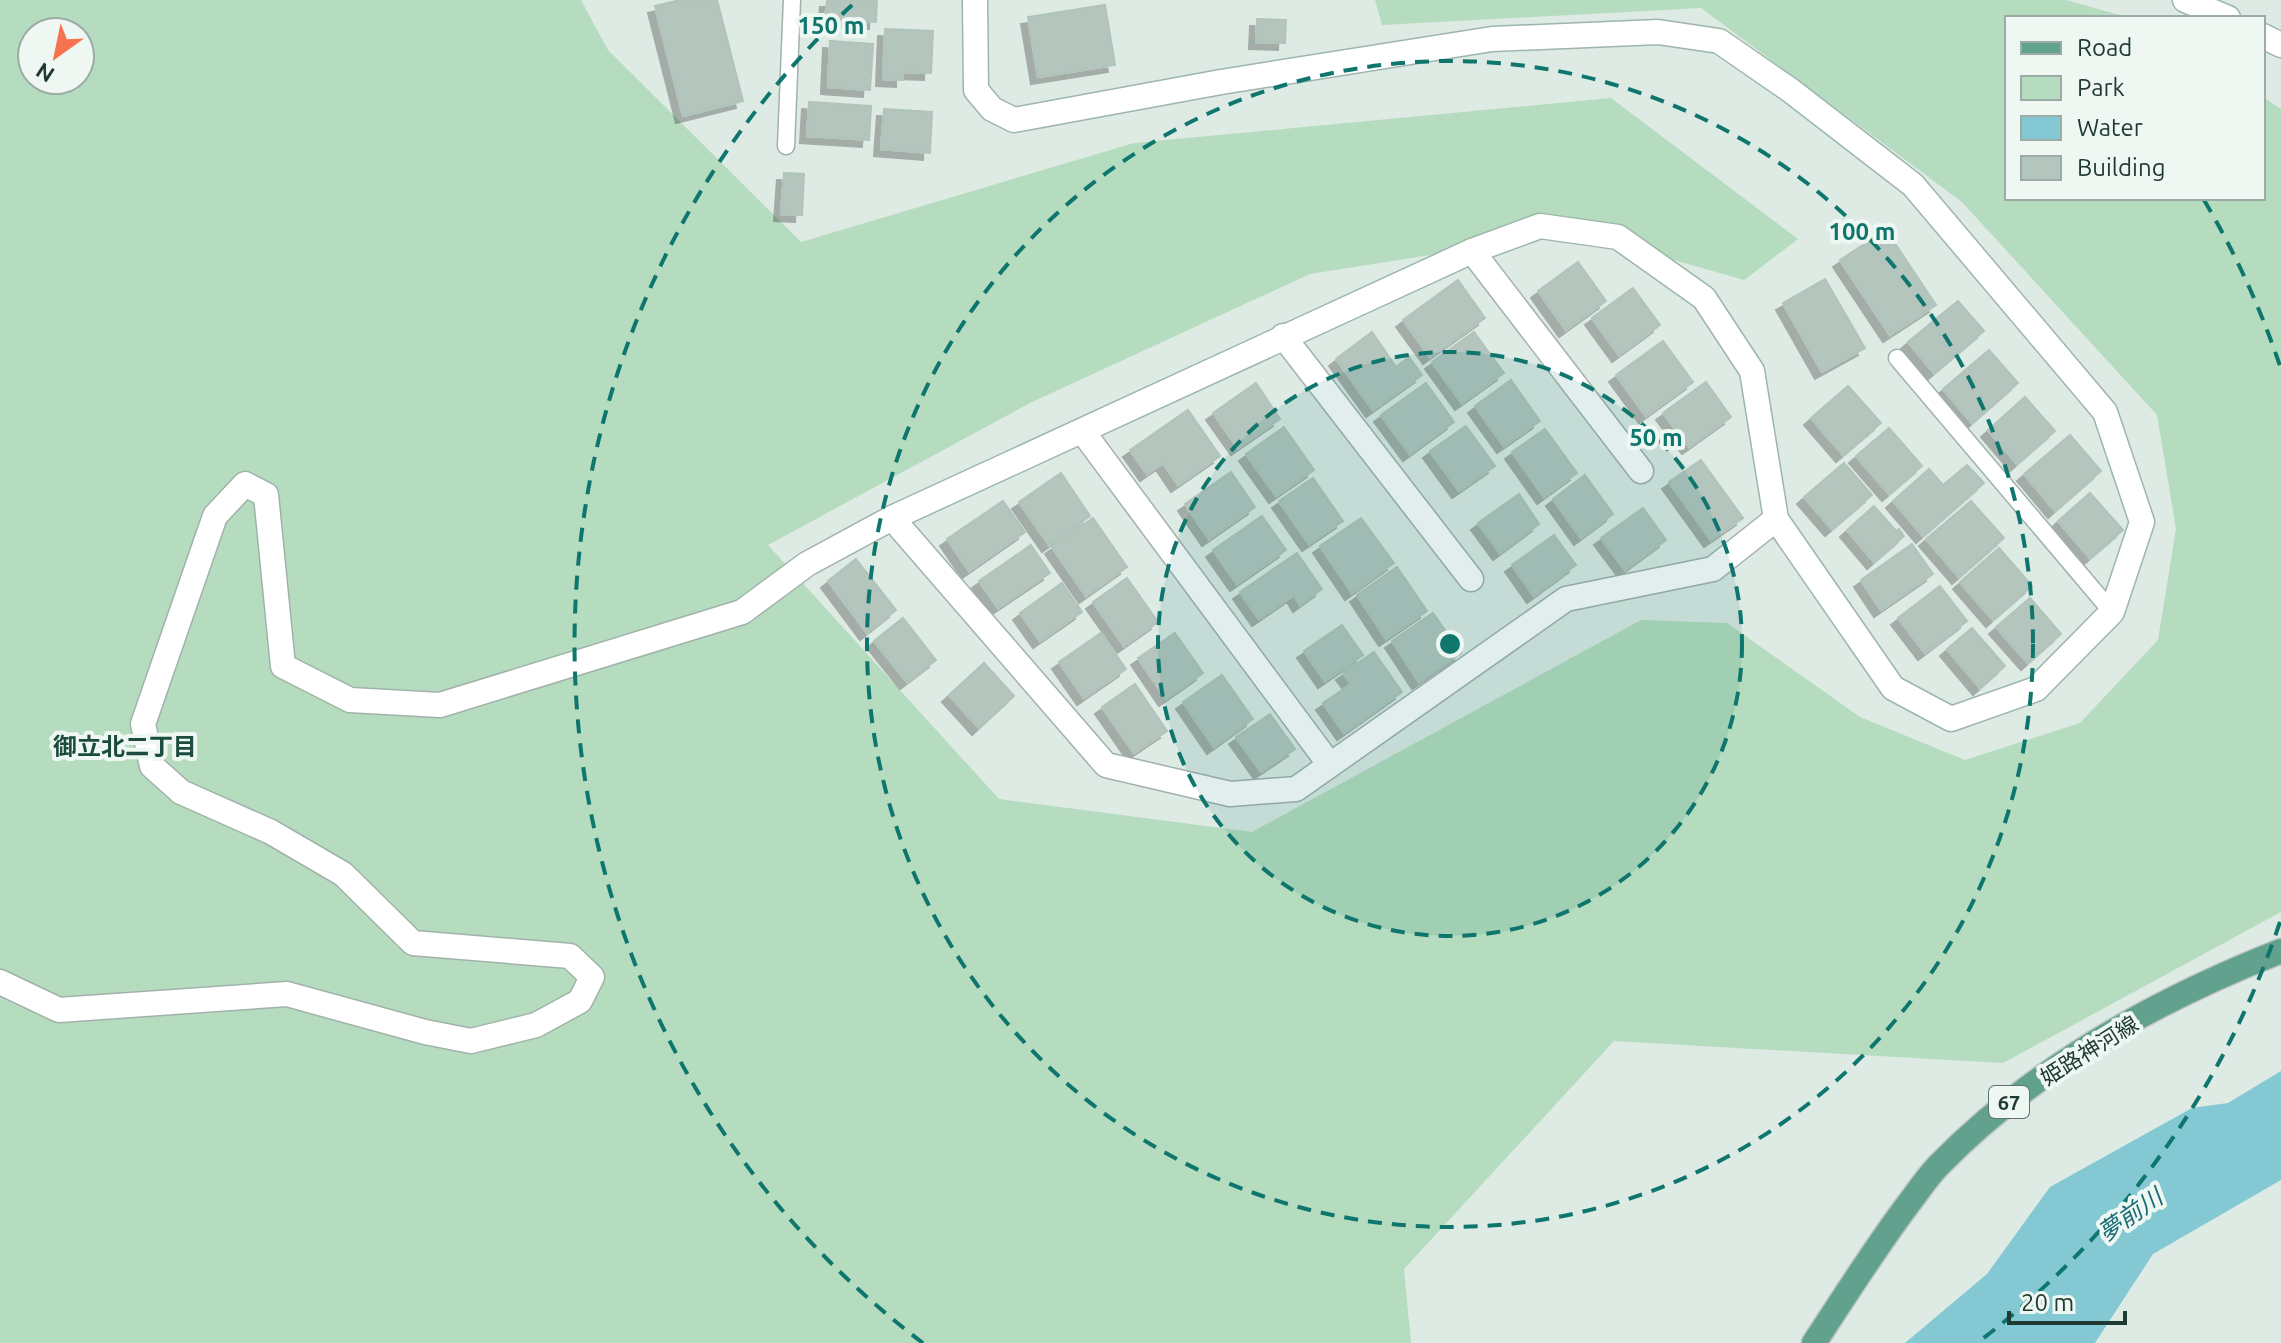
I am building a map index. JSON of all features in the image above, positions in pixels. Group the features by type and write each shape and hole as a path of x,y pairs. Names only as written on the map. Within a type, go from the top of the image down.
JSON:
{"main road":[{"name":"姫路神河線","path":"1814,1343 1883,1237 1937,1166 2002,1107 2098,1039 2229,971 2281,951"}],"street":[{"path":"0,982 59,1010 287,994 425,1032 471,1041 536,1025 580,1001 592,977 570,956 413,943 343,874 271,832 181,792 152,766 143,724 215,516 245,484 266,495 283,666 350,700 440,705 742,612 807,564 892,518 1083,432 1283,336 1472,251 1540,226 1618,237 1704,298 1752,371 1776,519 1893,688 1951,719 2036,689 2112,612 2142,522 2105,412 1913,185 1790,90 1719,41 1658,32 1492,39 1221,82 1014,120 992,109 976,90 975,0"},
{"path":"1472,251 1641,471"},
{"path":"1283,336 1471,579"},
{"path":"1083,432 1330,765"},
{"path":"892,518 1106,765 1230,794 1296,789 1566,599 1713,569 1776,519"}],"lane":[{"path":"786,146 792,0"},
{"path":"1897,358 2112,612"}],"green space":[{"path":"0,0 581,0 608,50 801,242 1134,143 1611,98 1798,239 1744,280 1576,232 1310,274 1032,402 768,545 999,799 1252,832 1641,620 1727,623 1860,717 1965,760 2080,723 2158,640 2176,529 2157,415 1962,202 1701,8 1382,25 1375,0 2066,0 2123,16 2005,16 2005,200 2265,200 2265,98 2281,109 2281,912 2003,1063 1614,1041 1404,1269 1411,1343 0,1343"}],"water":[{"name":"夢前川","path":"2281,1071 2281,1180 2153,1254 2095,1343 1905,1343 1987,1274 2050,1187 2192,1108 2228,1103"}],"building":[{"path":"680,0 717,0 743,101 683,116 655,6"},
{"path":"827,0 877,0 876,22 825,20"},
{"path":"1105,5 1115,65 1038,77 1028,17"},
{"path":"1257,19 1286,20 1285,43 1256,42"},
{"path":"885,29 933,31 931,73 903,72 903,80 883,79"},
{"path":"830,41 873,44 870,90 828,87"},
{"path":"809,102 871,106 869,140 807,136"},
{"path":"884,109 932,112 930,153 881,149"},
{"path":"784,173 804,174 802,215 781,214"},
{"path":"1886,230 1936,305 1890,335 1840,260"},
{"path":"1578,262 1606,301 1566,330 1538,291"},
{"path":"1825,279 1865,348 1822,372 1783,303"},
{"path":"1458,280 1485,318 1430,357 1403,320"},
{"path":"1633,288 1660,325 1619,355 1592,318"},
{"path":"1958,301 1984,331 1934,373 1908,342"},
{"path":"1372,332 1396,367 1409,357 1422,375 1373,410 1336,359"},
{"path":"1474,332 1504,373 1462,403 1432,362"},
{"path":"1663,341 1693,382 1646,416 1616,375"},
{"path":"1989,350 2018,383 1972,423 1943,389"},
{"path":"1511,380 1540,421 1504,446 1475,406"},
{"path":"1706,382 1731,417 1689,447 1663,413"},
{"path":"1256,383 1280,419 1238,448 1213,413"},
{"path":"1426,383 1454,422 1410,454 1381,415"},
{"path":"1848,386 1881,423 1843,455 1811,418"},
{"path":"2025,397 2055,431 2017,464 1988,430"},
{"path":"1188,410 1220,456 1178,485 1163,463 1147,474 1130,450"},
{"path":"1466,426 1495,466 1459,491 1430,451"},
{"path":"1284,427 1314,470 1276,496 1246,454"},
{"path":"1889,428 1922,466 1889,494 1856,456"},
{"path":"1545,429 1577,473 1544,497 1512,452"},
{"path":"2070,435 2101,471 2055,511 2024,474"},
{"path":"1701,460 1743,518 1711,540 1669,482"},
{"path":"1844,463 1872,495 1832,529 1804,497"},
{"path":"1967,465 1984,483 1923,536 1893,501 1929,469 1943,485"},
{"path":"1231,472 1255,507 1209,539 1185,504"},
{"path":"1061,473 1090,516 1049,545 1019,502"},
{"path":"1585,475 1613,514 1581,538 1553,499"},
{"path":"1313,478 1343,521 1309,544 1279,501"},
{"path":"2090,493 2123,530 2090,558 2058,521"},
{"path":"1519,494 1539,524 1500,553 1478,523"},
{"path":"1003,501 1025,532 969,571 947,539"},
{"path":"1971,501 2004,538 1959,577 1926,539"},
{"path":"1874,506 1904,536 1874,562 1847,530"},
{"path":"1643,508 1666,540 1625,570 1601,538"},
{"path":"1262,516 1286,550 1237,584 1213,550"},
{"path":"1093,518 1127,567 1086,596 1052,547"},
{"path":"1361,518 1394,563 1352,593 1320,546"},
{"path":"1554,535 1576,565 1534,596 1512,565"},
{"path":"1912,544 1933,574 1881,610 1861,580"},
{"path":"1031,545 1050,573 998,608 979,581"},
{"path":"1999,548 2032,586 1993,620 1960,582"},
{"path":"1297,553 1322,589 1300,605 1294,595 1259,619 1240,592"},
{"path":"856,559 896,610 867,633 828,581"},
{"path":"1397,567 1427,611 1386,639 1357,595"},
{"path":"1127,578 1158,622 1124,646 1093,602"},
{"path":"1062,583 1082,612 1040,641 1020,613"},
{"path":"1940,586 1967,621 1925,653 1898,618"},
{"path":"2030,598 2061,634 2028,663 1996,627"},
{"path":"1433,613 1461,653 1419,682 1392,641"},
{"path":"903,618 936,660 907,682 874,641"},
{"path":"1342,625 1363,655 1325,681 1304,651"},
{"path":"1972,628 2005,666 1980,688 1947,649"},
{"path":"1101,633 1126,669 1084,698 1059,662"},
{"path":"1175,633 1203,673 1166,699 1138,658"},
{"path":"1374,652 1402,692 1344,733 1323,703 1351,684 1343,673"},
{"path":"984,663 1014,696 979,728 949,695"},
{"path":"1222,675 1253,719 1214,747 1183,702"},
{"path":"1135,684 1167,731 1134,753 1102,707"},
{"path":"1270,714 1295,749 1261,772 1236,737"}],"district":[{"name":"御立北二丁目","path":"125,746"}]}
